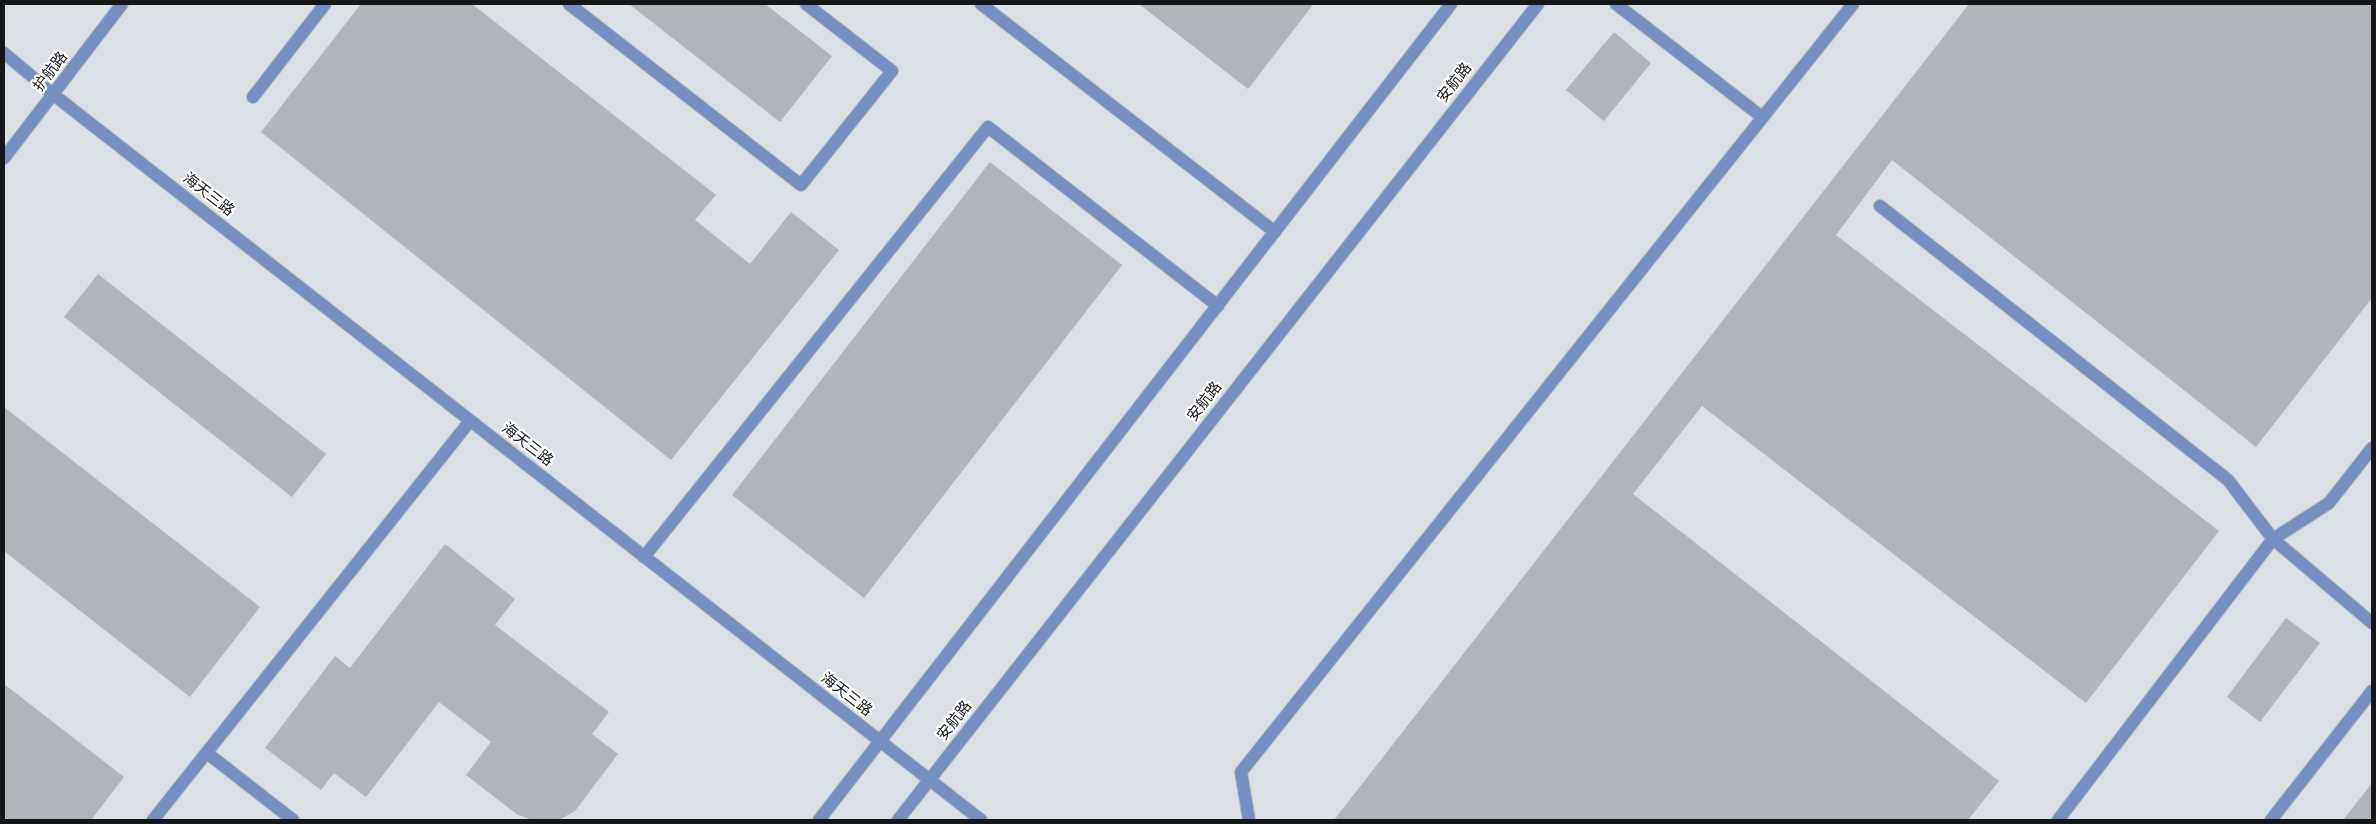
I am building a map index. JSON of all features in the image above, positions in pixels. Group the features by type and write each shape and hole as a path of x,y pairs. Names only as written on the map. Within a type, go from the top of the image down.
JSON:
{"street":[{"name":"护航路","path":"4,158 122,4"},
{"path":"253,97 325,4"},
{"path":"569,4 801,185 892,71 806,4"},
{"path":"981,4 1275,232"},
{"path":"819,820 1451,4"},
{"name":"安航路","path":"898,820 1538,4"},
{"path":"1616,4 1762,117"},
{"path":"1249,820 1241,772 1853,4"},
{"name":"海天三路","path":"4,53 54,95 470,422 980,820"},
{"path":"644,557 988,127 1218,306"},
{"path":"1880,206 2228,480 2273,539 2372,623"},
{"path":"153,820 470,422"},
{"path":"2058,820 2273,539 2329,503 2372,448"},
{"path":"2271,820 2372,691"},
{"path":"206,753 293,820"}],"building":[{"path":"361,4 472,4 716,195 695,220 750,264 791,212 839,250 671,460 261,132"},
{"path":"629,4 765,4 832,56 780,122"},
{"path":"1139,4 1310,4 1312,6 1248,89"},
{"path":"1969,4 2372,4 2372,298 2256,447 1892,160 1836,235 2219,531 2086,703 1702,406 1633,494 1999,781 1968,820 1334,820"},
{"path":"1614,32 1651,63 1604,121 1566,90"},
{"path":"990,162 1122,265 864,598 732,495"},
{"path":"98,274 326,454 292,497 64,317"},
{"path":"4,407 260,607 190,697 4,551"},
{"path":"445,544 515,599 495,625 609,712 592,734 618,754 575,811 559,820 533,820 518,815 466,775 491,742 439,702 366,797 334,773 321,790 265,748 335,656 350,668"},
{"path":"2286,618 2320,643 2260,722 2227,697"},
{"path":"4,684 124,777 91,820 4,820"},
{"path":"2372,783 2372,820 2343,820"}]}
